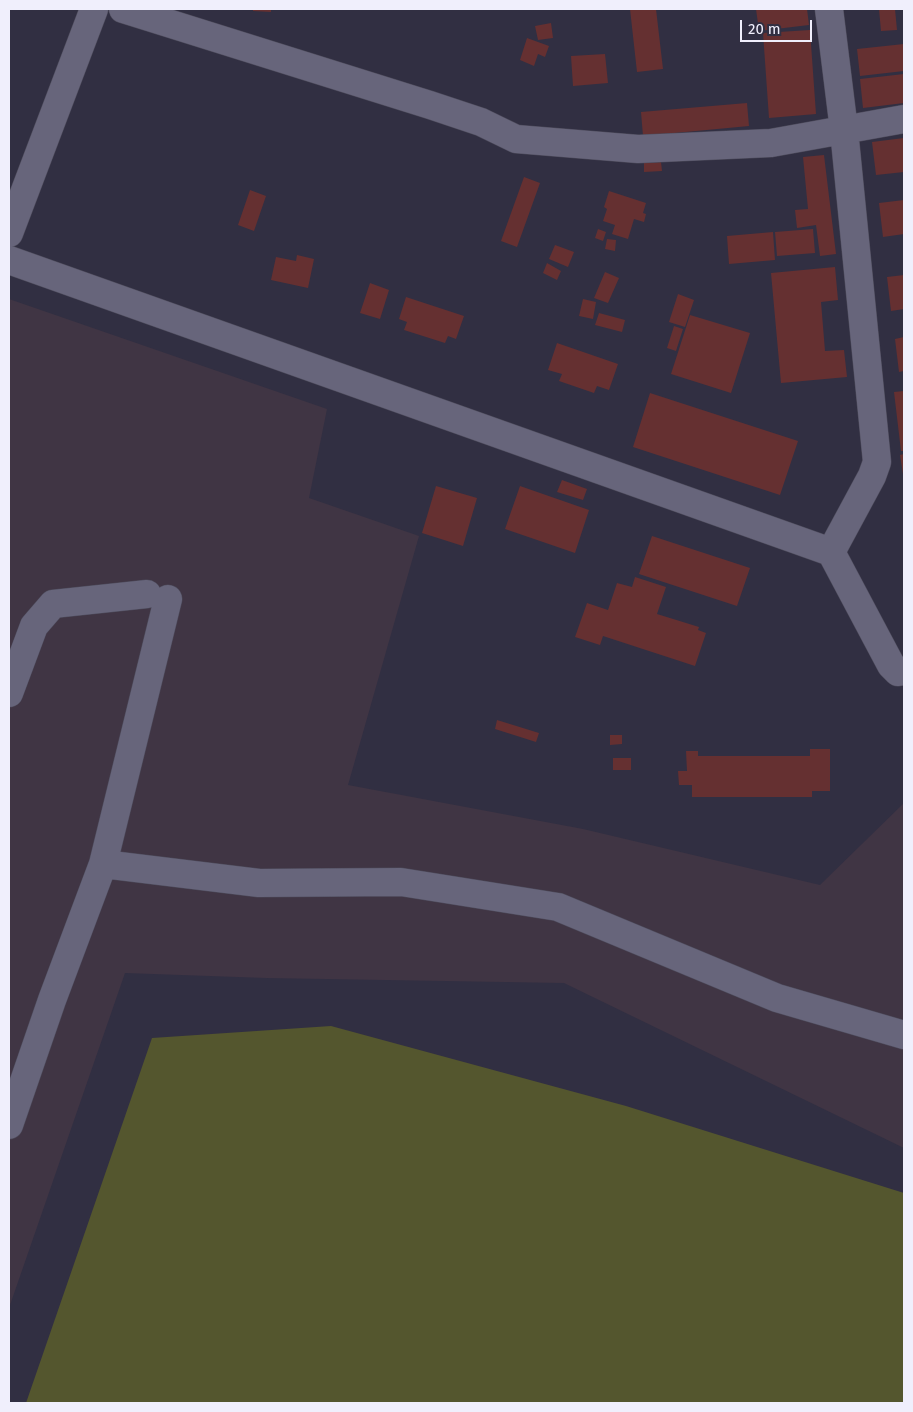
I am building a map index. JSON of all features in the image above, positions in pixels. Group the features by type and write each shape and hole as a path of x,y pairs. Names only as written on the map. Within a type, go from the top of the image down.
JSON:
{"street":[{"path":"9,233 94,9"},
{"path":"123,9 430,105 481,122 516,139 638,149 771,142 904,119"},
{"path":"829,9 844,130 877,462 872,476 832,552"},
{"path":"9,260 832,552 891,666 902,675"},
{"path":"9,693 34,626 53,604 158,597 103,864 49,1008 9,1125"},
{"path":"103,864 259,883 401,882 558,907 777,998 904,1035"}],"shaded area":[{"path":"9,299 327,409 309,498 419,536 348,785 583,829 820,885 904,803 904,1148 564,983 266,978 125,973 9,1308"}],"green space":[{"path":"331,1026 626,1106 904,1193 904,1403 26,1403 152,1038"}],"building":[{"path":"253,9 271,9 271,12 253,11"},
{"path":"630,9 656,9 663,69 637,72"},
{"path":"756,9 807,9 809,25 759,31"},
{"path":"879,9 895,9 897,30 881,31"},
{"path":"551,23 553,38 538,40 535,26"},
{"path":"810,30 816,114 769,118 763,33"},
{"path":"527,38 549,46 545,57 538,54 534,66 520,60"},
{"path":"904,44 904,71 860,76 857,49"},
{"path":"605,54 608,83 573,86 571,56"},
{"path":"904,74 904,103 863,108 860,79"},
{"path":"747,103 749,126 643,136 641,112"},
{"path":"904,138 904,172 876,175 872,142"},
{"path":"824,155 836,254 820,256 816,225 797,228 795,210 808,209 803,157"},
{"path":"661,162 662,171 644,172 644,163"},
{"path":"524,177 540,183 517,247 501,241"},
{"path":"250,190 266,196 254,231 238,225"},
{"path":"609,191 646,203 643,213 646,214 644,222 634,219 628,239 612,234 615,225 603,221 607,209 604,207"},
{"path":"904,200 904,234 883,237 879,203"},
{"path":"598,229 606,232 603,241 595,238"},
{"path":"813,229 815,253 777,256 775,232"},
{"path":"773,232 775,260 729,264 727,236"},
{"path":"607,239 616,240 615,251 605,249"},
{"path":"555,245 574,252 568,267 549,259"},
{"path":"297,255 314,259 308,288 271,280 276,257 296,261"},
{"path":"547,263 561,271 557,280 543,273"},
{"path":"835,267 838,300 821,302 825,351 844,350 847,377 781,383 771,273"},
{"path":"605,272 619,278 608,303 594,298"},
{"path":"904,275 904,309 891,311 887,277"},
{"path":"370,283 389,290 380,319 360,313"},
{"path":"678,294 694,300 685,327 669,322"},
{"path":"406,297 464,316 456,339 448,336 445,343 404,330 407,322 399,319"},
{"path":"583,299 596,302 593,319 579,316"},
{"path":"599,313 625,320 622,332 595,325"},
{"path":"690,315 750,333 731,393 671,374"},
{"path":"674,326 683,329 676,351 667,348"},
{"path":"904,337 904,371 899,372 895,339"},
{"path":"557,343 618,364 609,390 597,386 594,393 559,381 562,374 548,370"},
{"path":"904,391 904,451 901,451 894,392"},
{"path":"650,393 798,441 780,495 633,447"},
{"path":"904,454 904,474 903,474 900,455"},
{"path":"562,480 587,489 583,500 557,492"},
{"path":"436,486 477,498 463,546 422,533"},
{"path":"520,486 589,510 575,553 505,529"},
{"path":"652,536 750,568 737,606 639,574"},
{"path":"635,577 666,587 657,614 699,627 698,630 706,633 695,666 603,636 600,645 575,637 587,603 608,610 617,583 632,587"},
{"path":"497,720 539,733 536,742 495,729"},
{"path":"610,735 622,735 622,744 610,745"},
{"path":"810,749 830,749 830,791 812,791 812,797 692,797 692,785 679,785 678,771 687,771 686,751 698,751 698,756 810,756"},
{"path":"613,758 631,758 631,770 613,770"}]}
